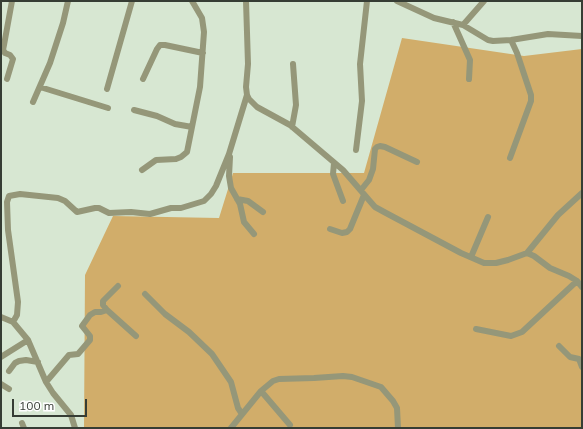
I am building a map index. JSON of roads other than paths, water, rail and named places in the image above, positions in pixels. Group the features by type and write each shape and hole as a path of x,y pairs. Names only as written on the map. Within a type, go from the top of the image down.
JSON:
{"street":[{"path":"7,79 12,58 3,50 12,1"},
{"path":"33,102 52,56 63,23 68,1"},
{"path":"107,89 132,1"},
{"path":"142,170 156,160 176,159 185,155 200,86 204,25 202,18 192,1"},
{"path":"13,322 17,315 18,302 8,230 7,202 9,196 20,194 58,198 65,201 77,212 99,208 109,213 131,212 150,214 171,208 181,208 204,201 211,194 216,186 230,152 247,95 246,87 248,64 246,1"},
{"path":"356,150 362,101 360,64 367,1"},
{"path":"397,1 434,18 463,25 488,40 493,41 511,40 548,34 582,36"},
{"path":"463,25 484,1"},
{"path":"453,22 461,43 470,60 469,79"},
{"path":"510,158 531,101 531,95 511,40"},
{"path":"143,79 157,49 160,46 165,45 202,53"},
{"path":"292,127 296,105 294,64"},
{"path":"40,87 108,108"},
{"path":"247,95 252,103 257,107 292,127 347,174 375,207 471,258 484,263 496,263 527,253 558,216 581,196"},
{"path":"134,110 157,116 175,124 192,127"},
{"path":"330,229 342,233 347,232 350,229 362,193 373,169 375,149 377,147 385,147 417,162"},
{"path":"230,152 231,188 241,208 244,222 254,234"},
{"path":"334,163 334,174 343,201"},
{"path":"237,199 248,201 263,212"},
{"path":"471,258 488,217"},
{"path":"527,253 534,256 550,268 569,276 577,281 582,287"},
{"path":"476,329 511,336 522,332 577,281"},
{"path":"118,286 103,301 103,305 106,310 136,336"},
{"path":"145,294 165,314 212,354 231,382 236,402 242,414"},
{"path":"46,382 69,356 78,354 90,340 90,336 82,326 90,315 95,312 100,313 106,310"},
{"path":"1,317 13,322 28,340 46,382 71,415 75,428"},
{"path":"1,357 28,340"},
{"path":"559,346 570,357 579,359 582,367"},
{"path":"9,371 19,361 26,360 38,362"},
{"path":"231,428 261,391 273,381 279,379 344,376 352,376 381,387 394,401 397,408 398,428"},
{"path":"1,384 9,389"},
{"path":"261,391 290,425"}]}
